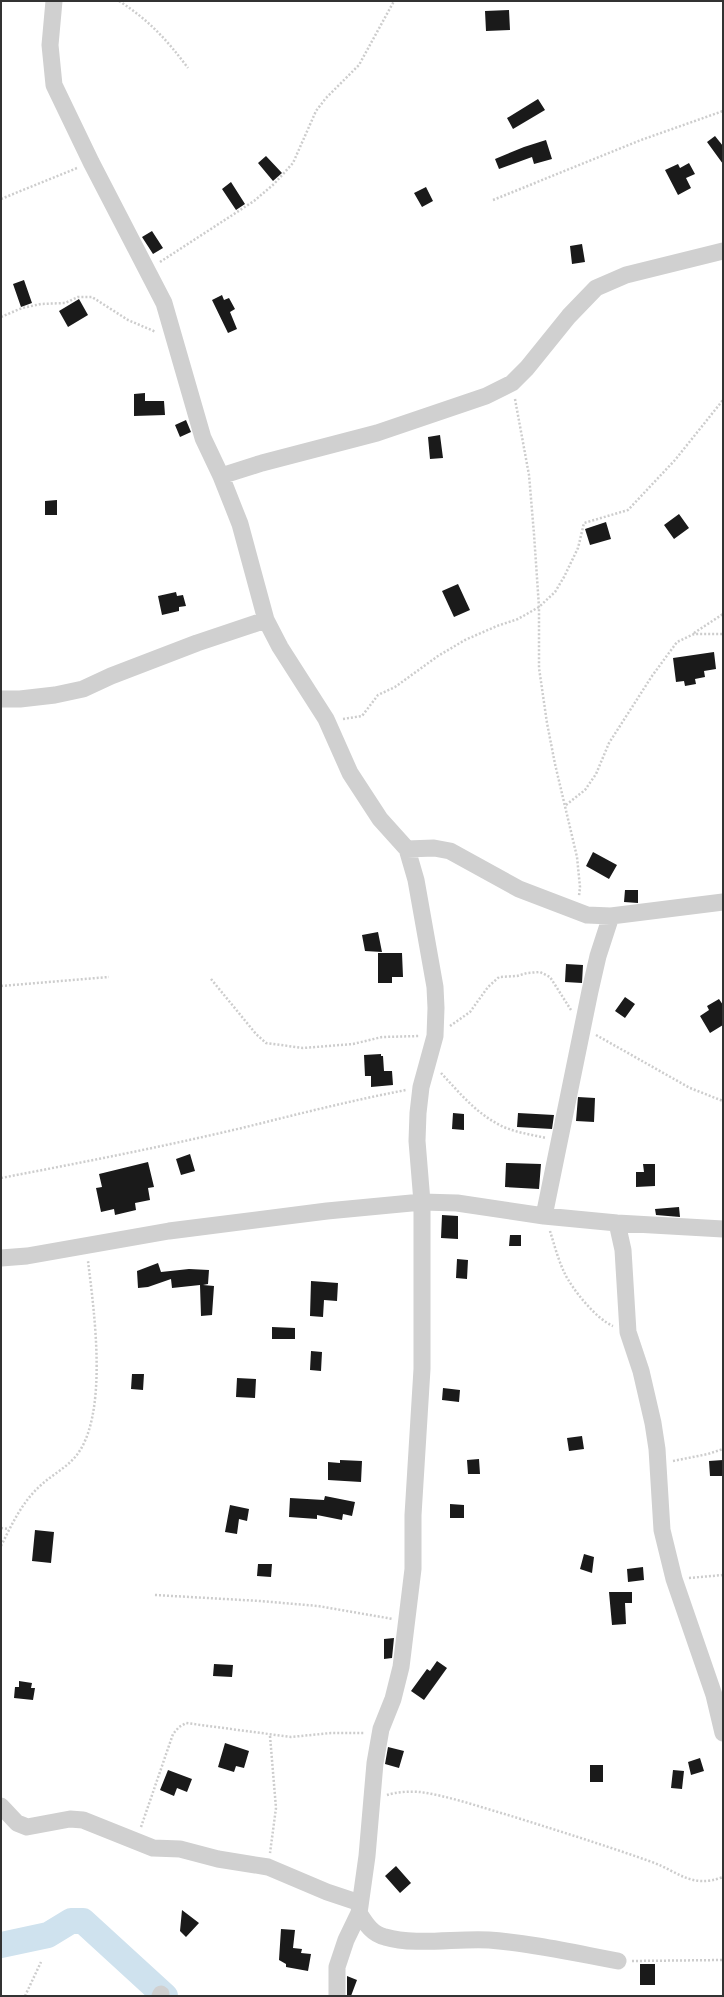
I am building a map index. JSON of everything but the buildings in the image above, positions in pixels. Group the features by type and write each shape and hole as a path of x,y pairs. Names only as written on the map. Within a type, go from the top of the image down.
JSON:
{"street":[{"path":"54,1 50,45 54,85 91,162 164,303 176,340 203,438 221,476 240,524 266,620 280,647 326,720 350,773 380,819 407,848 416,880 435,987 435,1036 421,1087 417,1141 422,1202 422,1369 413,1515 413,1569 401,1667 381,1729 371,1800 367,1856 360,1908 346,1940 337,1967 337,1996"},
{"path":"221,476 262,463 377,433 486,396 512,383 527,368 569,316 596,288 626,275 723,251"},
{"path":"1,699 20,699 55,695 83,689 111,676 197,643 266,620"},
{"path":"407,848 434,848 450,851 519,889 587,915 612,916 723,902"},
{"path":"544,1216 558,1141 595,970 612,916"},
{"path":"393,1203 408,1191 419,1175"},
{"path":"1,1258 27,1256 169,1231 393,1203 422,1202 458,1204 544,1216 617,1223 723,1229"},
{"path":"617,1223 623,1250 628,1332 641,1372 653,1423 662,1530 674,1579 714,1696 723,1733"},
{"path":"1,1806 17,1823 27,1828 70,1819 83,1820 153,1848 180,1849 218,1859 268,1867 360,1908 372,1931 386,1938 488,1940 536,1945 618,1961"}],"path":[{"path":"119,1 150,23 165,38 188,68"},
{"path":"147,271 254,201 274,184 293,163 316,111 326,98 359,65 394,1"},
{"path":"493,200 641,140 723,112"},
{"path":"1,199 91,162"},
{"path":"1,317 22,308 41,304 65,303 78,297 92,297 128,320 176,340"},
{"path":"512,383 529,475 539,607 540,676 547,723 566,805 579,872 580,887 577,912"},
{"path":"326,720 355,718 362,716 378,695 395,687 438,656 491,629 526,616 539,607 555,592 564,577 578,548 584,524 628,510 674,460 723,400"},
{"path":"566,805 585,790 596,774 609,743 678,642 694,634 723,614"},
{"path":"694,634 723,634"},
{"path":"1,986 109,977"},
{"path":"211,979 256,1034 266,1043 303,1048 346,1045 382,1037 435,1036"},
{"path":"429,1062 469,1103 496,1123 517,1132 558,1141"},
{"path":"1,1178 132,1153 345,1101 421,1087"},
{"path":"544,1216 564,1272 584,1301 606,1323 628,1332"},
{"path":"1,1546 9,1529 26,1501 40,1486 60,1471 76,1456 86,1435 94,1410 96,1382 95,1317 86,1246"},
{"path":"657,1466 680,1458 708,1454 723,1449"},
{"path":"1,1528 9,1529"},
{"path":"674,1579 723,1575"},
{"path":"155,1595 318,1606 407,1622"},
{"path":"136,1842 173,1734 179,1727 186,1723 270,1736 291,1737 331,1733 368,1733 381,1729"},
{"path":"268,1867 276,1808 270,1736"},
{"path":"371,1800 392,1793 419,1792 482,1807 568,1834 654,1863 676,1875 695,1881 713,1881 723,1877"},
{"path":"618,1961 723,1960"},
{"path":"25,1996 41,1962"}],"waterway":[{"path":"1,1945 48,1935 71,1921 83,1921 165,1996"}]}
